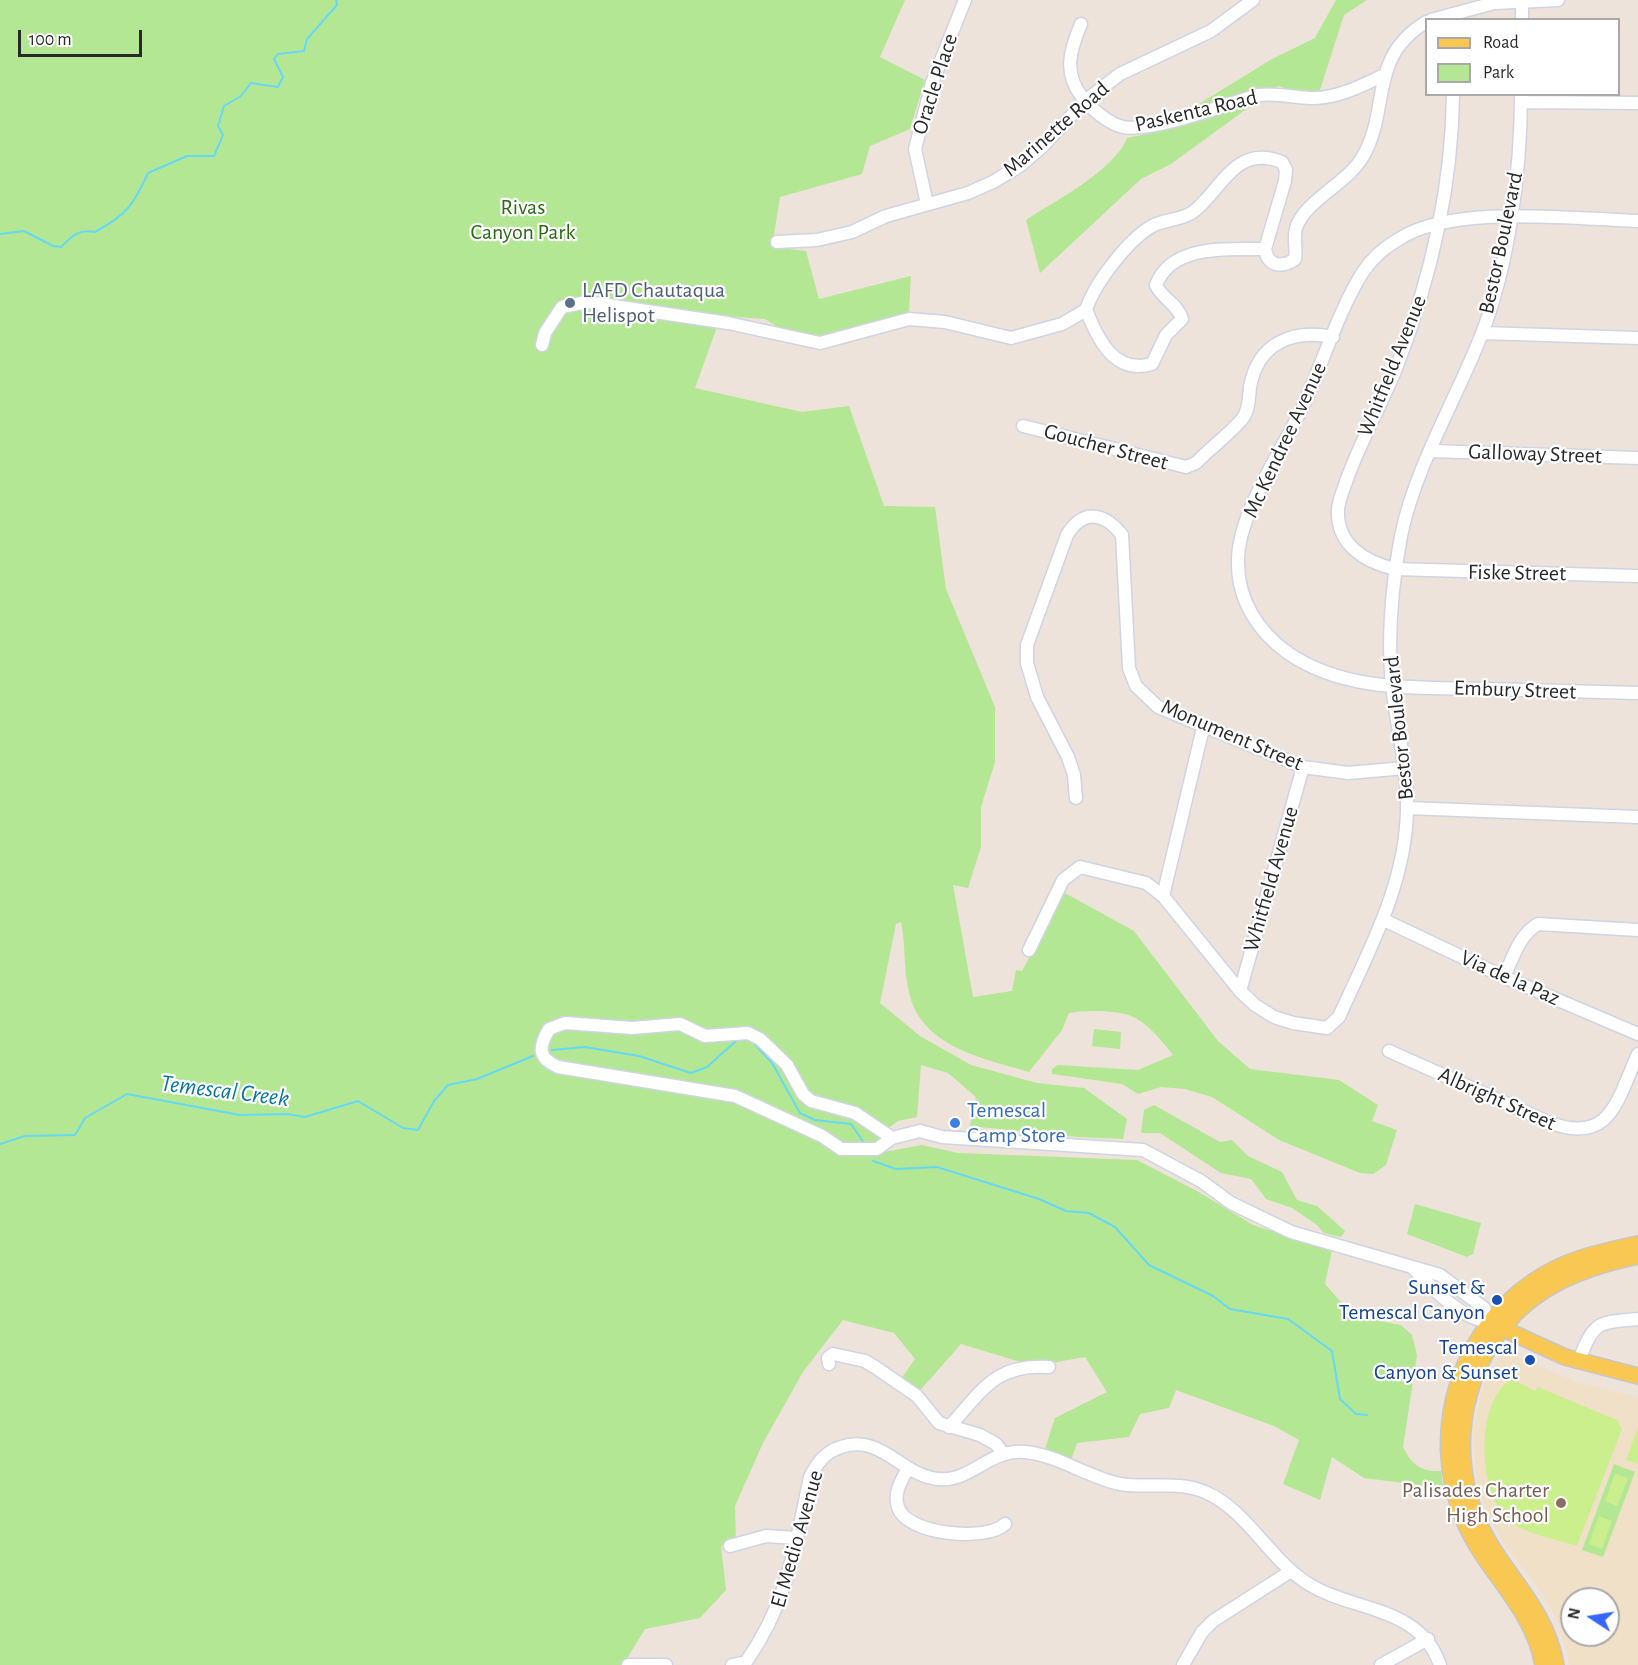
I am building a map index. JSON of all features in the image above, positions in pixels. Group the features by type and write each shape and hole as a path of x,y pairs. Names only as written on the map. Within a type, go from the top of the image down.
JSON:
{"main road":[{"path":"1544,1665 1534,1632 1519,1603 1478,1549 1465,1523 1452,1482 1448,1439 1454,1394 1467,1360 1496,1325 1514,1297 1547,1274 1589,1256 1638,1245"},
{"path":"1556,1665 1542,1618 1489,1544 1478,1522 1468,1491 1463,1461 1463,1421 1468,1394 1496,1325 1564,1279 1602,1264 1638,1256"},
{"path":"1496,1325 1578,1362 1638,1376"}],"street":[{"name":"Oracle Place","path":"927,204 918,175 915,149 932,83 965,0"},
{"name":"Marinette Road","path":"777,242 810,241 852,232 886,216 968,193 1021,165 1043,146 1085,101 1120,74 1211,31 1253,0"},
{"path":"1454,16 1494,3 1558,0"},
{"path":"1522,2 1522,18"},
{"path":"1265,249 1205,251 1168,265 1160,274 1156,285 1160,293 1179,309 1182,319 1166,335 1152,364 1134,365 1110,354 1100,344 1086,310 1091,293 1105,275 1150,228 1165,220 1192,213 1216,185 1242,164 1256,159 1272,158 1282,162 1286,170 1286,181 1265,249 1266,256 1278,266 1286,265 1295,259 1296,227 1302,216 1347,176 1362,159 1373,135 1384,75 1401,45 1415,29 1425,23"},
{"path":"1081,24 1073,44 1069,64 1071,79 1085,101"},
{"name":"Paskenta Road","path":"1085,101 1109,121 1122,127 1136,128 1258,95 1275,93 1312,98 1338,94 1384,75"},
{"name":"Whitfield Avenue","path":"1395,569 1371,562 1357,554 1341,529 1338,510 1353,462 1396,369 1422,298 1440,222 1450,162 1453,96"},
{"path":"1521,98 1638,104"},
{"name":"Bestor Boulevard","path":"1029,950 1063,880 1080,867 1146,883 1163,896 1240,991 1274,1017 1314,1026 1332,1025 1339,1017 1384,920 1400,867 1407,808 1405,768 1392,686 1390,625 1395,569 1412,499 1482,333 1511,217 1518,158 1521,98"},
{"name":"Mc Kendree Avenue","path":"1392,686 1356,682 1326,672 1290,654 1274,641 1251,615 1240,590 1237,560 1243,528 1301,410 1353,291 1364,271 1378,254 1400,238 1420,228 1440,222 1511,217 1638,221"},
{"path":"542,345 545,333 562,307 587,302 728,322 820,343 909,319 945,322 1011,338 1062,324 1086,310"},
{"name":"Goucher Street","path":"1023,426 1186,467 1196,463 1244,417 1253,374 1260,358 1274,345 1290,338 1316,333 1333,337"},
{"path":"1482,333 1638,338"},
{"name":"Galloway Street","path":"1432,451 1638,458"},
{"name":"Monument Street","path":"1076,798 1074,775 1068,757 1037,697 1027,663 1027,645 1067,535 1075,522 1088,517 1103,518 1114,524 1122,535 1129,668 1136,686 1158,707 1203,728 1303,766 1348,773 1405,768"},
{"name":"Fiske Street","path":"1395,569 1638,576"},
{"name":"Embury Street","path":"1392,686 1638,693"},
{"path":"1163,896 1203,728"},
{"name":"Whitfield Avenue","path":"1240,991 1303,766"},
{"path":"1407,808 1638,817"},
{"name":"Via de la Paz","path":"1384,920 1504,977 1638,1034"},
{"path":"1504,977 1521,939 1529,929 1538,924 1638,930"},
{"path":"892,1138 855,1113 811,1101 803,1094 787,1065 760,1039 747,1034 705,1036 680,1024 632,1028 565,1023 549,1029 543,1040 542,1054 545,1061 558,1067 735,1096 822,1136 842,1149 877,1149 892,1138 920,1131 942,1137 1134,1148 1170,1163 1231,1203 1291,1232 1440,1275 1484,1308 1496,1325"},
{"name":"Albright Street","path":"1389,1051 1562,1128 1583,1130 1603,1122 1614,1108 1638,1054"},
{"path":"1578,1362 1589,1335 1597,1326 1605,1322 1638,1319"},
{"path":"829,1364 828,1358 833,1354 865,1361 908,1388 939,1423 980,1435 996,1444 1002,1452 1038,1453 1122,1484 1173,1485 1205,1492 1238,1517 1291,1571 1320,1589 1413,1626 1428,1639 1440,1665"},
{"path":"949,1427 993,1378 1030,1366 1049,1367"},
{"name":"El Medio Avenue","path":"732,1665 747,1663 776,1613 790,1574 810,1477 825,1455 851,1443 866,1444 879,1449 908,1468 933,1479 951,1479 979,1467 1002,1452"},
{"path":"908,1468 897,1491 898,1507 904,1518 917,1527 986,1534 998,1531 1005,1524"},
{"path":"730,1546 766,1536 797,1538"},
{"path":"1183,1665 1202,1632 1213,1622 1291,1571"},
{"path":"1381,1665 1428,1639"},
{"path":"628,1665 666,1665"}],"shaded area":[{"name":"Palisades Charter High School","path":"1504,1351 1574,1381 1638,1397 1638,1665 1569,1665 1566,1647 1620,1647 1620,1587 1560,1587 1560,1630 1538,1587 1503,1543 1486,1509 1477,1483 1473,1434 1487,1375"}],"green space":[{"name":"Rivas Canyon Park","path":"0,0 905,0 880,57 925,80 910,129 870,146 862,174 780,197 772,247 806,251 819,299 911,276 909,313 816,338 779,328 765,319 721,316 695,388 802,412 849,406 884,506 935,507 946,589 995,707 995,762 981,807 981,847 968,888 953,885 973,997 1012,991 1016,970 1022,971 1065,893 1134,931 1218,1041 1250,1069 1339,1080 1378,1105 1372,1121 1397,1130 1386,1165 1373,1174 1360,1173 1279,1140 1212,1097 1185,1089 1161,1087 1138,1094 1122,1084 1052,1074 1052,1069 1058,1065 1138,1070 1173,1055 1143,1023 1131,1016 1117,1013 1091,1011 1069,1013 1062,1030 1029,1072 975,1056 942,1039 928,1028 917,1013 908,987 901,922 896,924 880,1003 920,1036 971,1065 1037,1083 1084,1088 1127,1119 1123,1139 1078,1137 970,1126 976,1097 948,1073 921,1065 917,1117 898,1121 882,1133 884,1152 922,1145 958,1153 1137,1160 1197,1191 1253,1225 1332,1250 1325,1284 1341,1302 1363,1318 1401,1325 1412,1335 1417,1355 1403,1447 1418,1466 1423,1469 1441,1471 1443,1488 1364,1478 1332,1457 1320,1500 1283,1484 1299,1440 1274,1426 1176,1390 1169,1408 1140,1414 1129,1437 1077,1443 1069,1466 1043,1455 1055,1418 1107,1392 1085,1357 1034,1366 961,1344 917,1394 899,1382 915,1359 894,1333 843,1320 803,1372 763,1443 735,1506 736,1542 721,1546 726,1590 700,1618 645,1629 623,1665 0,1665"},
{"path":"1336,0 1367,0 1344,15 1319,93 1301,93 1278,86 1171,164 1141,179 1040,273 1026,220 1097,173 1110,162 1127,138 1152,133 1272,59 1315,38"},
{"path":"1094,1029 1121,1032 1120,1049 1092,1046"},
{"path":"1154,1105 1220,1142 1232,1140 1248,1156 1282,1172 1297,1200 1317,1206 1345,1231 1341,1237 1324,1233 1317,1225 1292,1208 1266,1199 1251,1179 1221,1173 1160,1133 1141,1133 1144,1110"},
{"path":"1415,1204 1481,1223 1473,1254 1467,1257 1407,1234"},
{"path":"1512,1379 1535,1391 1538,1387 1617,1420 1622,1429 1577,1546 1518,1527 1500,1511 1492,1493 1485,1450 1486,1427 1491,1407 1500,1390"},
{"path":"1638,1427 1638,1464 1626,1460"},
{"path":"1614,1464 1635,1472 1603,1557 1582,1550"},
{"path":"1615,1474 1628,1478 1617,1506 1605,1501"},
{"path":"1599,1516 1612,1521 1602,1549 1589,1544"}],"waterway":[{"path":"0,234 24,231 53,246 61,247 76,234 85,231 95,232 121,215 133,202 148,173 187,156 214,156 223,135 218,126 224,106 241,96 251,83 278,87 283,77 274,59 278,54 304,51 307,39 337,5 336,0"},
{"name":"Temescal Creek","path":"552,1050 585,1047 639,1056 691,1073 707,1067 737,1040 751,1040 772,1063 800,1113 815,1120 851,1124 864,1143"},
{"name":"Temescal Creek","path":"0,1144 25,1136 75,1135 85,1118 127,1094 240,1115 287,1114 305,1117 358,1101 403,1128 418,1130 434,1101 448,1085 477,1079 533,1056"},
{"name":"Temescal Creek","path":"873,1161 896,1169 937,1167 1039,1199 1066,1211 1089,1213 1115,1227 1149,1265 1213,1296 1230,1309 1288,1319 1332,1351 1340,1399 1356,1414 1367,1415"}],"place":[{"name":"LAFD Chautaqua Helispot","path":"570,303"},
{"name":"Temescal Camp Store","path":"955,1123"},
{"name":"Sunset & Temescal Canyon","path":"1497,1300"},
{"name":"Temescal Canyon & Sunset","path":"1530,1360"},
{"name":"Palisades Charter High School","path":"1561,1503"}]}
